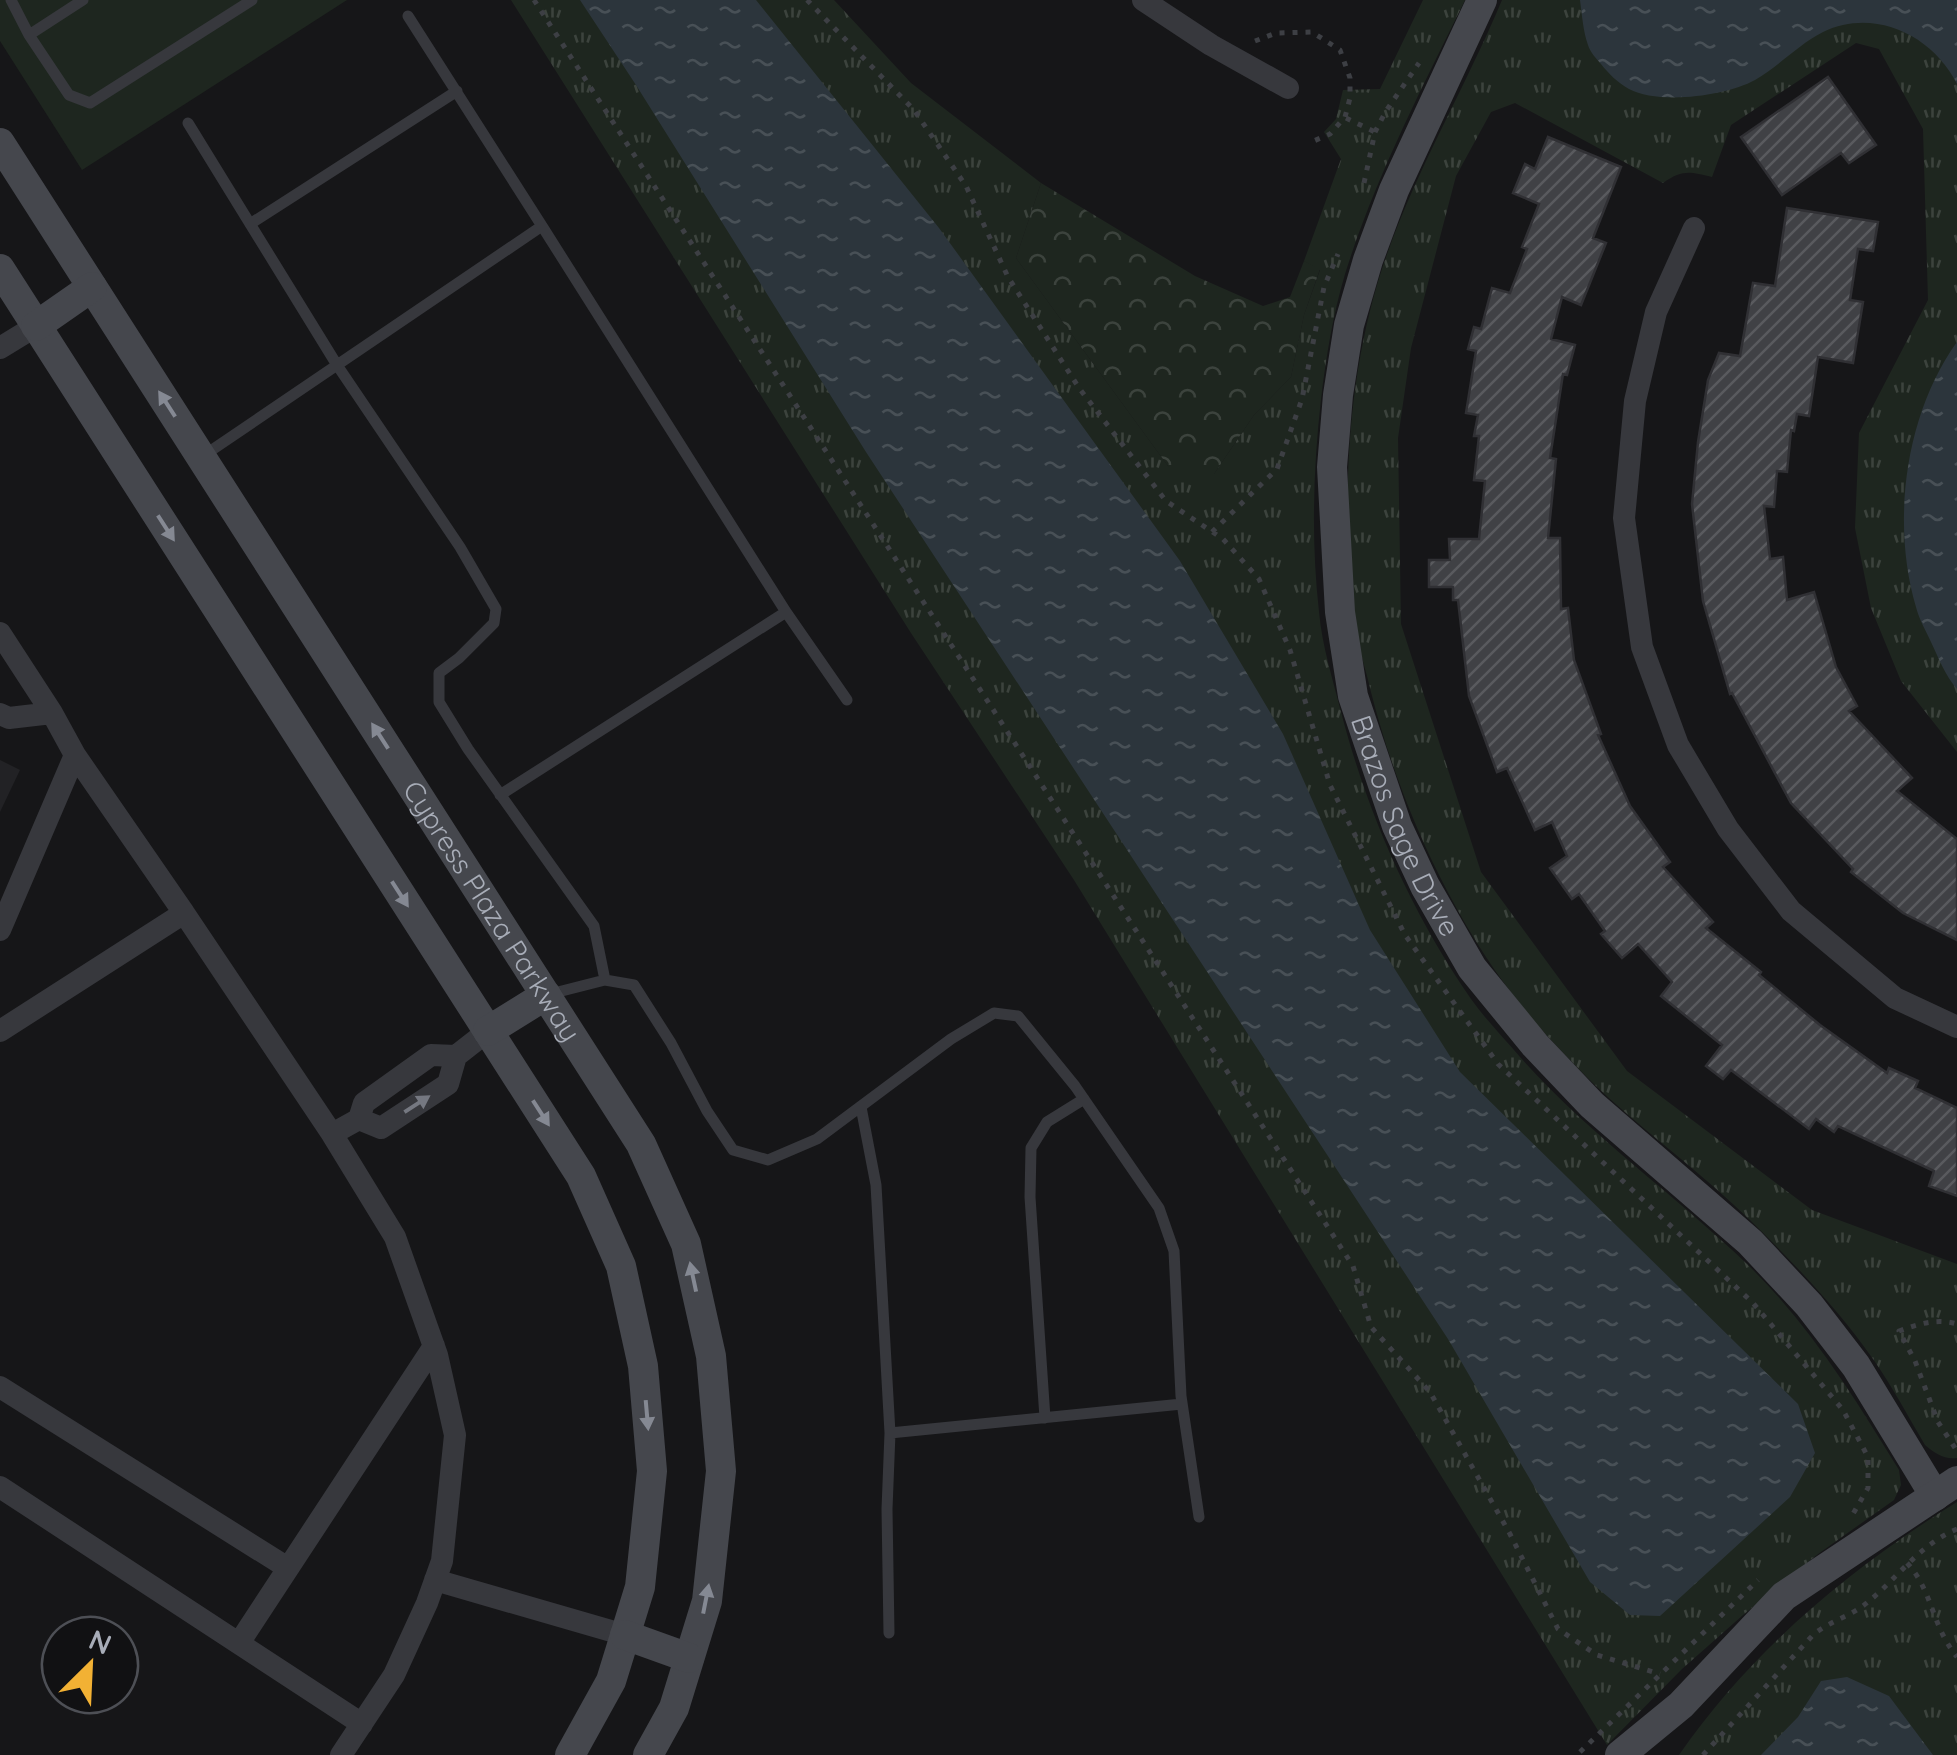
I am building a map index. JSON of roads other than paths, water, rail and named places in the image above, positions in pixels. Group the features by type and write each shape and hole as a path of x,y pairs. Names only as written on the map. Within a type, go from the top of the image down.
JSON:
{"street":[{"path":"1143,0 1211,46 1288,88"},
{"name":"Brazos Sage Drive","path":"1482,0 1394,190 1368,260 1350,326 1338,395 1332,467 1340,612 1352,696 1397,826 1424,886 1472,968 1535,1045 1592,1105 1750,1242 1809,1305 1946,1488"},
{"name":"Cypress Plaza Parkway","path":"0,143 641,1144 686,1244 710,1356 721,1472 707,1601 674,1708 648,1755"},
{"path":"1694,228 1656,312 1634,401 1624,518 1642,647 1678,745 1728,829 1791,911 1895,998 1957,1027"},
{"path":"0,269 581,1176 621,1266 643,1366 652,1470 640,1587 611,1681 570,1755"},
{"path":"0,348 92,287"},
{"path":"0,633 76,755 332,1134 396,1237 434,1346 456,1435 442,1561 394,1675 341,1755"},
{"path":"0,714 9,718 52,713"},
{"path":"0,930 76,755"},
{"path":"0,1030 184,913"},
{"path":"359,1119 381,1128 448,1084 456,1056 546,995"},
{"path":"332,1134 359,1119 364,1103 431,1055 456,1056"},
{"path":"238,1643 434,1346"},
{"path":"0,1387 288,1568"},
{"path":"0,1487 362,1724"},
{"path":"1620,1755 1680,1705 1784,1596 1946,1488"},
{"path":"435,1580 625,1635 689,1658"},
{"path":"1653,1755 1680,1705"}],"lane":[{"path":"11,0 69,95 90,103 252,0"},
{"path":"29,35 83,0"},
{"path":"408,16 786,612 846,700"},
{"path":"250,224 457,92"},
{"path":"188,123 337,365 460,547 496,609 494,623 438,673 439,702 594,926 605,980"},
{"path":"201,457 542,226"},
{"path":"500,795 786,612"},
{"path":"546,995 605,980 634,986 732,1150 768,1160 818,1139 951,1038 994,1013 1018,1016 1084,1099 1159,1208 1174,1251 1182,1404 1199,1516"},
{"path":"1045,1418 1030,1197 1032,1148 1047,1122 1084,1099"},
{"path":"861,1106 876,1185 890,1433 886,1509 888,1633"},
{"path":"890,1433 1182,1404"}],"water":[{"path":"580,0 756,0 939,228 1180,561 1283,734 1370,930 1460,1072 1798,1404 1815,1453 1790,1497 1660,1616 1630,1615 1590,1582 1448,1339 866,452"},
{"path":"1580,0 1957,0 1957,84 1933,52 1918,40 1882,25 1862,23 1823,32 1742,86 1692,96 1642,94 1617,81 1592,53"},
{"path":"1957,342 1957,689 1942,667 1916,607 1908,574 1904,505 1915,435 1925,402"},
{"path":"1847,1677 1889,1696 1933,1755 1761,1755 1798,1717 1821,1681"}]}
